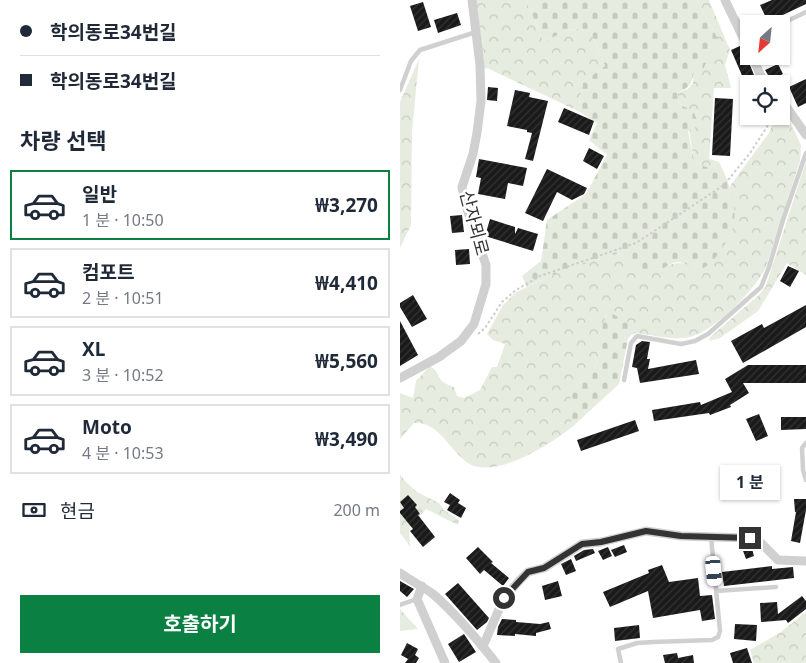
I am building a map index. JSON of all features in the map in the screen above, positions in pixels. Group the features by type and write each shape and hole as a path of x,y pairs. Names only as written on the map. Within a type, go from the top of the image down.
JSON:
{"street":[{"name":"산자뫼로","path":"400,378 445,353 468,333 474,324 487,275 483,255 466,206 462,187 478,132 481,101 480,65 472,0"},
{"path":"725,0 740,27"},
{"path":"790,112 806,136"},
{"path":"483,646 504,598 519,580 528,572 544,568 582,544 601,542 646,531 681,536 750,538 761,543 778,560 806,560"},
{"path":"400,573 422,586 447,608 483,646 496,663"},
{"path":"422,586 417,599 445,663"}],"lane":[{"path":"790,20 806,12"},
{"path":"400,90 411,61 420,50 476,32"},
{"path":"624,380 631,343 637,336 681,344 695,340 708,334 761,287 806,153"},
{"path":"806,442 802,448 802,470 806,480"},
{"path":"621,663 618,649 637,643 712,640 718,637 720,631 711,537"},
{"path":"716,591 776,586"},
{"path":"400,605 417,599"}],"path":[{"path":"468,333 480,333 502,302 516,290 540,276 636,243 724,185 750,153 768,125"}],"green space":[{"path":"476,0 526,0 544,42 573,30 578,29 591,32 605,66 583,82 578,111 487,68 485,69"},
{"path":"526,0 697,0 717,37 702,71 694,72 689,86 677,93 679,103 694,113 697,120 695,128 688,131 694,160 710,167 719,162 729,185 734,211 733,228 730,235 720,252 705,267 699,269 677,262 660,270 649,271 632,265 620,253 573,268 527,287 522,276 541,261 547,220 586,194 607,155 589,140 597,123 578,111 583,82 605,66 591,32 578,29 573,30 544,42"},
{"path":"697,0 709,0 730,50 725,65 731,88 714,88 709,159 719,162 713,167 704,166 694,160 685,106 679,103 677,93 688,89 693,83 694,72 717,37"},
{"path":"419,59 412,131 411,225 400,248 400,102"},
{"path":"790,122 801,145 800,161 766,267 753,287 723,318 700,333 690,337 677,338 636,333 624,320 606,315 593,373 579,384 570,404 572,427 537,450 507,464 479,467 468,463 437,431 423,424 414,423 400,439 400,393 413,398 416,381 430,366 443,382 454,387 457,396 464,398 480,390 492,367 497,367 505,344 493,340 487,334 503,305 515,293 550,276 589,261 621,253 624,259 660,270 676,263 703,268 713,259 726,241 732,211 730,186 769,133 772,125 790,125"},
{"path":"806,161 806,275 787,263 758,311 720,338 709,341 710,337 759,295 766,286"},
{"path":"609,312 631,324 636,333 632,334 628,339 619,384 572,427 570,406 572,393 593,371 598,357 602,326"},
{"path":"400,474 417,492 439,503 444,510 459,520 458,525 426,509 409,528 410,546 400,533"},
{"path":"400,609 418,629 400,631"},
{"path":"806,612 806,663 754,663 750,650 781,632"}],"building":[{"path":"772,0 806,0 806,4 783,15 765,15 760,5"},
{"path":"423,2 431,27 418,31 410,6"},
{"path":"457,13 461,25 438,33 434,20"},
{"path":"740,46 740,65 750,65 754,75 742,75 731,50"},
{"path":"778,65 783,74 768,75 765,70"},
{"path":"806,79 806,103 798,107 790,87"},
{"path":"488,87 498,88 497,101 487,100"},
{"path":"515,90 530,93 529,97 548,101 533,161 525,159 532,133 527,132 527,130 507,126"},
{"path":"715,98 733,99 730,156 712,155"},
{"path":"564,108 594,121 589,135 558,122"},
{"path":"589,148 604,156 597,169 583,161"},
{"path":"479,159 527,168 523,186 508,183 505,199 478,194 481,178 476,177"},
{"path":"547,169 587,188 584,194 572,200 557,192 543,221 525,213"},
{"path":"462,215 464,232 452,233 450,216"},
{"path":"490,219 515,227 515,234 518,228 538,234 533,251 485,236"},
{"path":"469,249 470,264 456,265 455,250"},
{"path":"788,266 799,271 790,287 780,281"},
{"path":"413,295 427,319 412,327 400,307 400,303"},
{"path":"806,305 806,327 743,363 731,341 762,324 764,328"},
{"path":"400,321 418,355 400,366"},
{"path":"642,341 650,342 647,359 650,359 648,369 696,360 699,374 640,383 637,368 632,367 636,345"},
{"path":"748,365 806,365 806,383 743,383 749,393 730,405 731,407 710,415 709,413 654,421 652,410 700,402 701,405 732,392 725,379"},
{"path":"759,414 768,436 756,441 746,419"},
{"path":"781,417 806,417 806,429 781,430"},
{"path":"635,420 639,431 581,451 577,440"},
{"path":"450,493 460,500 458,503 466,508 461,518 447,510 450,505 444,502"},
{"path":"408,495 417,505 415,507 420,514 418,515 435,537 423,547 410,531 413,529 400,513 404,508 400,502"},
{"path":"794,499 806,499 800,543 791,541 796,512"},
{"path":"624,545 627,552 615,557 611,550"},
{"path":"751,545 754,556 746,559 742,548"},
{"path":"478,547 493,562 491,563 509,578 503,586 484,570 480,574 466,558"},
{"path":"608,547 612,556 603,560 598,551"},
{"path":"593,549 595,553 576,561 574,556 584,550"},
{"path":"571,559 576,571 566,575 561,564"},
{"path":"662,565 669,582 698,578 700,596 712,595 715,619 702,621 700,610 653,618 648,591 610,607 603,592 649,573 648,570"},
{"path":"772,566 772,569 793,567 794,578 724,586 722,572"},
{"path":"400,581 414,589 407,597 400,591"},
{"path":"558,581 562,596 545,600 542,586"},
{"path":"458,583 489,618 477,630 445,594"},
{"path":"802,596 806,601 806,609 788,623 786,620 761,622 760,603 777,602 778,614"},
{"path":"502,619 540,624 549,622 551,629 536,633 536,636 497,635"},
{"path":"735,624 757,625 756,641 734,639"},
{"path":"639,625 640,638 615,641 614,628"},
{"path":"464,634 476,652 459,662 448,644"},
{"path":"407,643 418,649 415,655 419,658 416,663 405,663 408,659 401,655"},
{"path":"747,648 752,663 733,663 730,653"},
{"path":"677,653 678,658 693,655 694,663 665,663 663,655"}],"route":[{"path":"504,598 528,572 544,568 582,544 601,542 646,531 681,536 750,538"}]}
